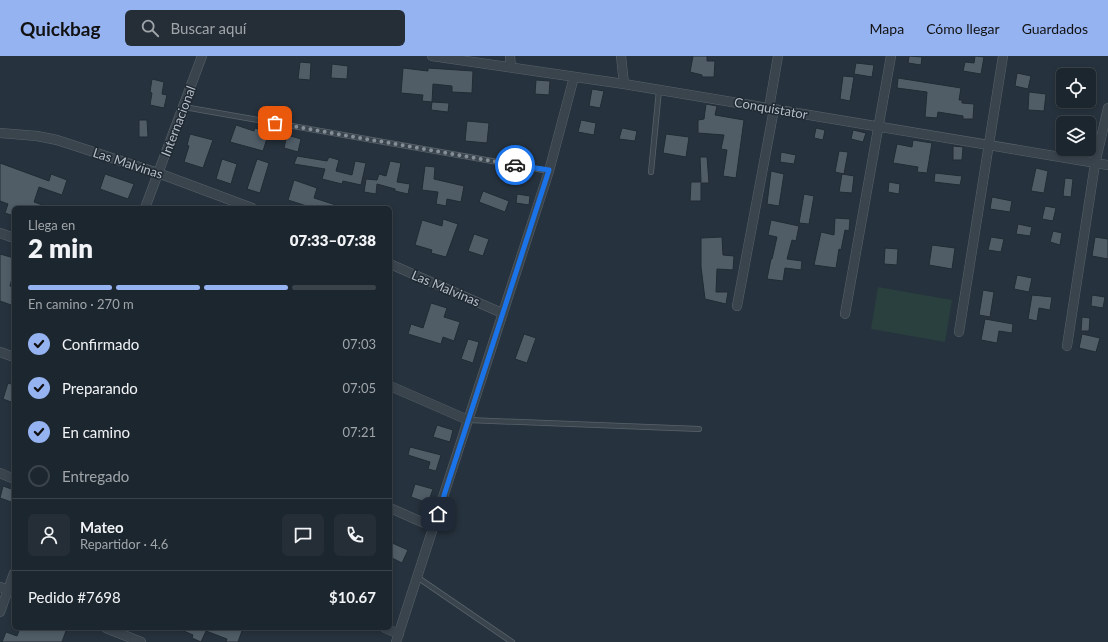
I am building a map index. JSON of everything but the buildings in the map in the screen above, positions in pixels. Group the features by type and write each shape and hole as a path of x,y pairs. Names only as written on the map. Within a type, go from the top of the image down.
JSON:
{"street":[{"name":"Internacional","path":"146,206 202,56"},
{"name":"Conquistator","path":"432,56 624,84 1108,165"},
{"path":"510,56 511,67"},
{"path":"621,56 624,84"},
{"path":"737,306 771,108 778,56"},
{"path":"845,314 891,56"},
{"path":"959,332 1003,56"},
{"path":"387,630 397,638 549,170 574,76"},
{"path":"1068,346 1095,164 1108,108"},
{"name":"Las Malvinas","path":"0,133 37,136 57,140 158,173 247,206"},
{"path":"0,233 12,237"},
{"name":"Las Malvinas","path":"392,265 502,312"},
{"path":"0,352 12,357"},
{"path":"392,387 468,420"},
{"path":"0,473 12,478"},
{"path":"392,509 433,527"},
{"path":"0,612 12,578"},
{"path":"111,630 141,642"}],"lane":[{"path":"651,172 659,90"},
{"path":"184,107 549,170"},
{"path":"468,420 699,429"},
{"path":"417,577 512,642"}],"green space":[{"path":"878,287 952,300 945,342 871,329"}],"way so far":[{"path":"275,123 515,165"}],"route":[{"path":"438,514 549,170 515,165"}]}
